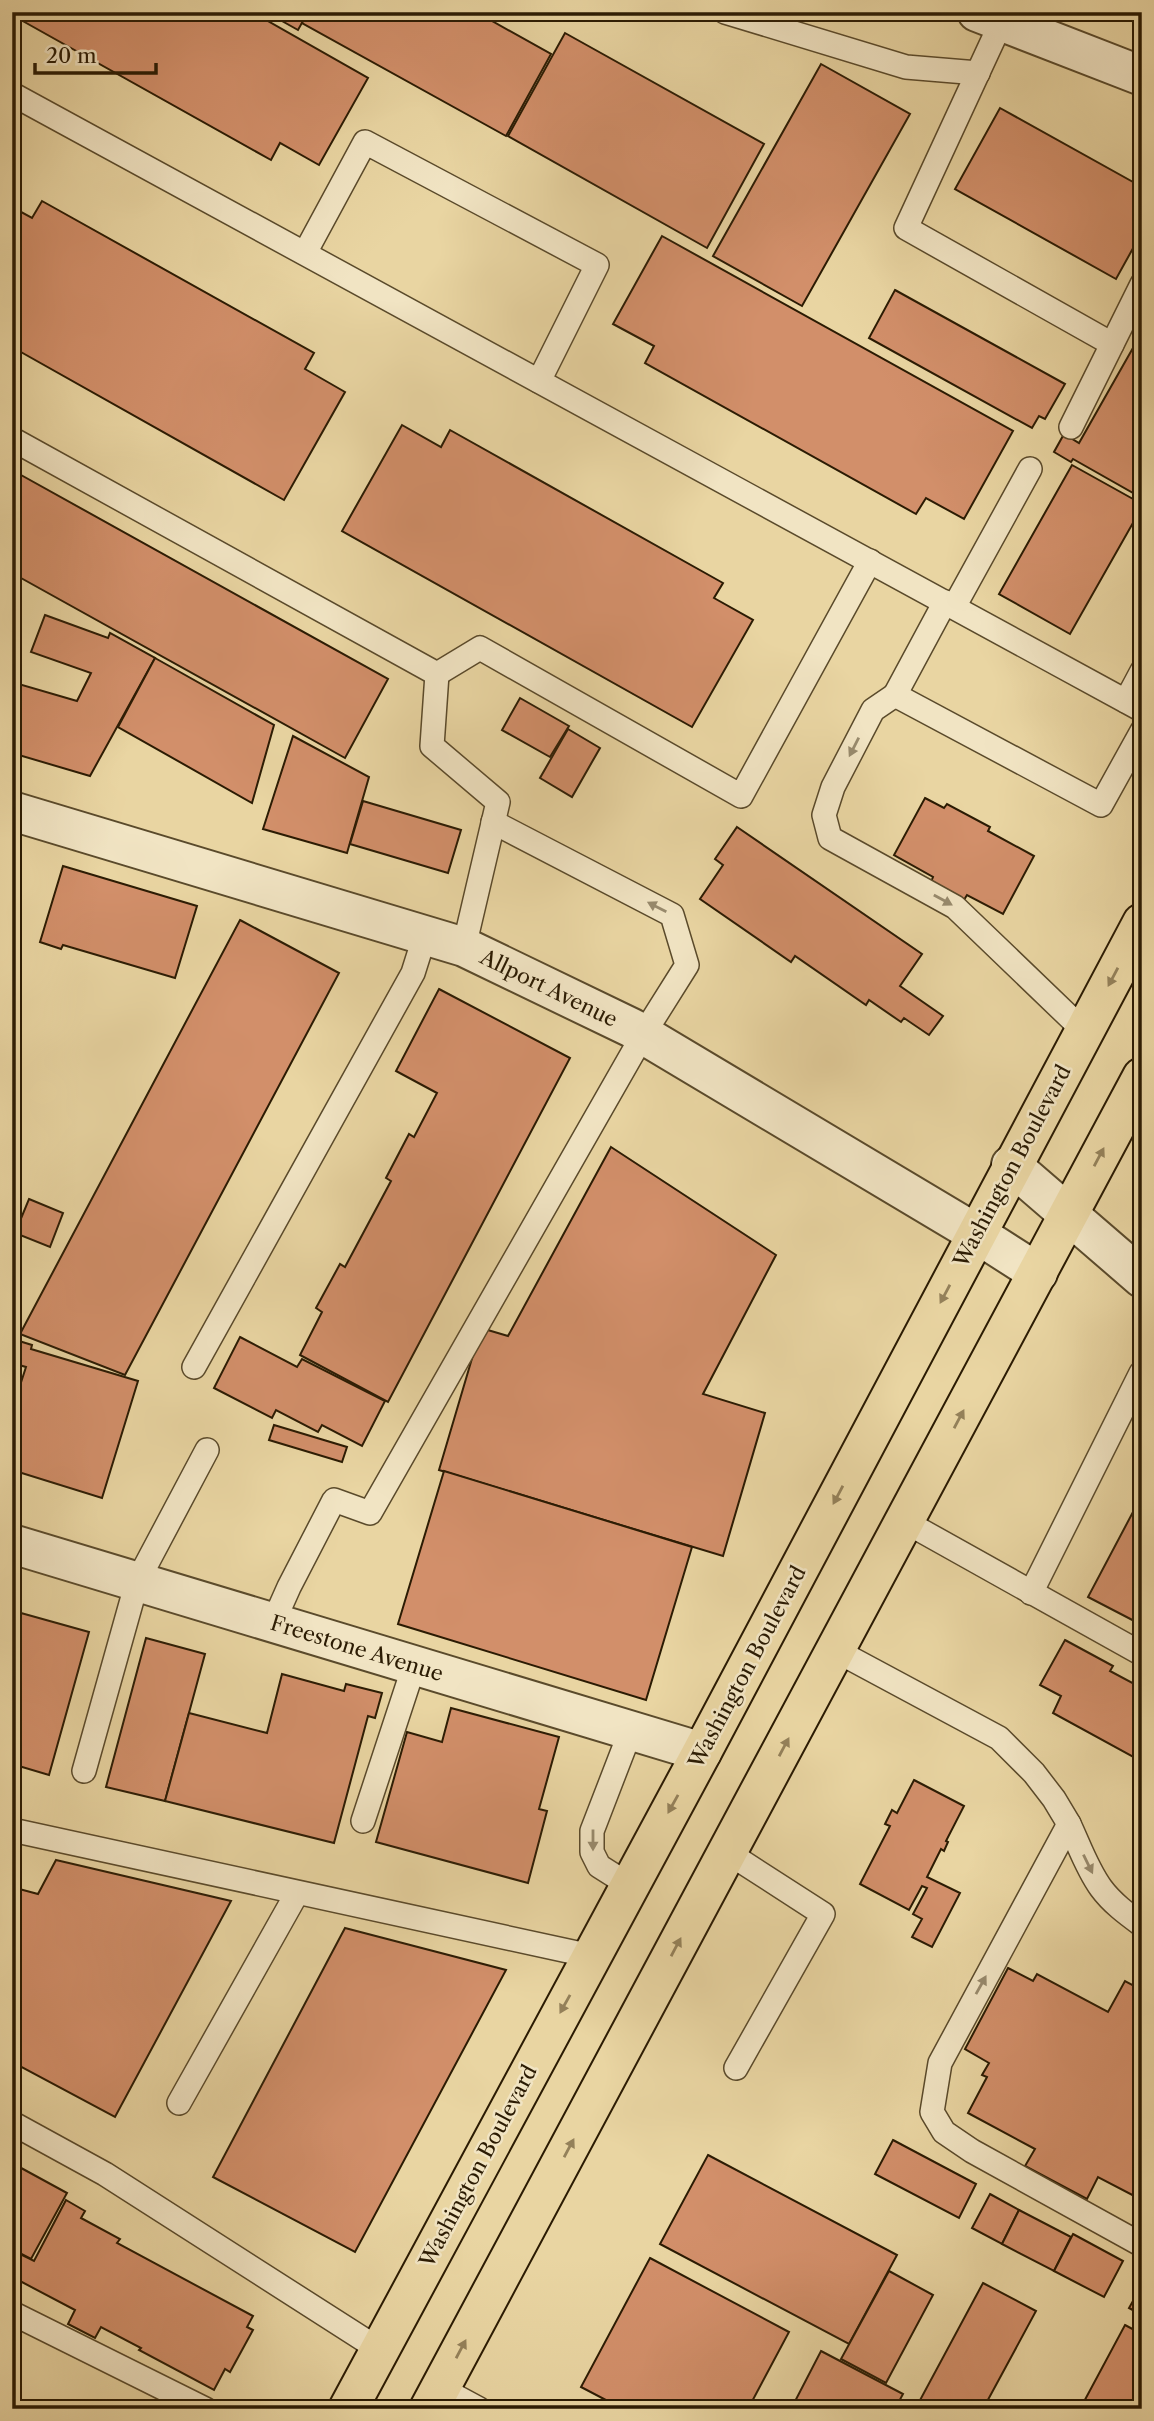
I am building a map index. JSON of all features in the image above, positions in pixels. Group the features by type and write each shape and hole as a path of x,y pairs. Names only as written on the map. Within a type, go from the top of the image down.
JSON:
{"main road":[{"name":"Washington Boulevard","path":"348,2409 702,1752 1011,1165 1142,923"},
{"path":"435,2398 1068,1214 1138,1095"}],"street":[{"path":"995,16 1142,76"},
{"name":"Allport Avenue","path":"12,811 464,947 643,1034 1038,1273"},
{"path":"1011,1165 1142,1278"},
{"name":"Freestone Avenue","path":"12,1544 702,1752"}],"lane":[{"path":"725,12 906,66 978,73"},
{"path":"995,16 978,73 906,229 1112,344"},
{"path":"12,94 1134,706 1142,671"},
{"path":"305,253 365,142 597,265 539,381"},
{"path":"1071,427 1142,284"},
{"path":"12,439 437,674"},
{"path":"1030,470 895,695 873,710 833,787 824,815 830,838 955,907 1084,1031"},
{"path":"437,674 480,648 741,796 870,561"},
{"path":"437,674 432,746 498,802 464,947"},
{"path":"895,695 1101,805 1142,731"},
{"path":"273,1623 334,1500 370,1513 643,1034 687,965 672,915 493,822"},
{"path":"194,1367 413,973 425,935"},
{"path":"1031,1593 1141,1373"},
{"path":"84,1771 136,1582 207,1450"},
{"path":"904,1521 1142,1654"},
{"path":"835,1650 999,1738 1034,1773 1054,1800 1102,1890 1142,1925"},
{"path":"363,1821 414,1665"},
{"path":"629,1885 599,1866 592,1852 592,1831 631,1730"},
{"path":"1069,1824 940,2063 932,2112 944,2132 972,2151 1142,2245"},
{"path":"12,1830 591,1956"},
{"path":"727,1852 823,1914 736,2068"},
{"path":"178,2103 297,1893"},
{"path":"12,2123 105,2174 380,2350"},
{"path":"12,2313 205,2409"},
{"path":"435,2398 479,2409"}],"building":[{"path":"12,12 252,12 368,78 319,165 280,143 271,160 12,15"},
{"path":"266,12 308,12 298,30"},
{"path":"308,12 476,12 551,54 506,136 302,23"},
{"path":"565,33 764,144 707,248 508,136"},
{"path":"821,64 910,114 802,306 713,256"},
{"path":"1000,108 1142,187 1142,232 1116,279 955,189"},
{"path":"42,201 314,353 305,369 345,392 284,500 12,347 12,207 32,218"},
{"path":"662,236 1013,431 964,519 926,498 916,514 645,363 654,346 613,324"},
{"path":"895,290 1065,384 1045,419 1039,416 1032,428 869,338"},
{"path":"1142,332 1142,498 1073,459 1071,462 1054,452 1064,434 1079,443"},
{"path":"402,425 441,447 450,430 723,583 714,598 753,620 692,727 342,531"},
{"path":"1072,465 1142,504 1142,507 1070,634 999,594"},
{"path":"12,470 388,679 345,758 12,573"},
{"path":"45,615 108,638 110,633 155,658 90,776 12,753 12,682 77,701 91,673 31,652"},
{"path":"155,658 274,725 252,803 118,727"},
{"path":"520,698 569,726 550,757 502,730"},
{"path":"568,729 600,748 572,797 540,778"},
{"path":"293,736 369,777 347,853 263,829"},
{"path":"925,798 944,808 947,804 990,827 988,831 1034,856 1003,914 967,895 964,900 931,882 933,877 894,855"},
{"path":"363,801 461,830 448,873 350,844"},
{"path":"737,827 922,954 900,986 943,1016 929,1035 904,1018 901,1022 869,1000 866,1005 795,956 791,962 700,899 723,865 715,859"},
{"path":"63,866 197,906 175,978 63,945 61,949 40,942"},
{"path":"240,920 339,973 125,1375 20,1334"},
{"path":"439,989 570,1058 388,1402 300,1355 322,1312 316,1308 340,1264 345,1267 391,1181 386,1178 409,1134 414,1137 437,1093 396,1071"},
{"path":"611,1147 776,1255 703,1394 765,1413 723,1556 439,1470 481,1328 508,1336"},
{"path":"29,1199 63,1213 50,1247 15,1233"},
{"path":"240,1337 297,1367 302,1359 385,1401 362,1446 322,1425 318,1432 276,1410 272,1418 214,1388"},
{"path":"19,1341 32,1345 31,1349 138,1381 102,1498 12,1470 12,1400 15,1401 26,1367 12,1363"},
{"path":"274,1425 347,1447 342,1462 269,1440"},
{"path":"444,1471 692,1547 646,1700 398,1624"},
{"path":"1142,1495 1142,1625 1088,1597"},
{"path":"21,1613 89,1632 49,1775 12,1764 12,1645"},
{"path":"146,1638 205,1654 165,1801 106,1787"},
{"path":"1065,1640 1113,1666 1110,1671 1142,1688 1142,1720 1138,1727 1142,1729 1142,1751 1137,1759 1053,1713 1061,1696 1040,1685"},
{"path":"282,1674 344,1691 346,1684 382,1693 375,1718 368,1716 334,1843 165,1801 189,1713 267,1733"},
{"path":"451,1708 559,1737 539,1809 547,1811 528,1883 376,1842 407,1732 442,1742"},
{"path":"914,1780 964,1806 946,1841 948,1842 944,1851 941,1849 927,1877 960,1893 932,1947 912,1937 922,1919 913,1914 927,1888 922,1886 909,1910 860,1884 890,1826 885,1824 892,1810 897,1813"},
{"path":"56,1860 231,1901 115,2117 12,2062 12,1887 38,1894"},
{"path":"345,1928 506,1970 355,2252 213,2177"},
{"path":"1008,1968 1033,1981 1037,1974 1108,2012 1125,1981 1142,1990 1142,2200 1098,2177 1087,2199 1025,2166 1035,2149 968,2113 987,2077 982,2075 989,2063 965,2049"},
{"path":"893,2140 976,2184 959,2218 875,2174"},
{"path":"708,2155 897,2255 849,2344 660,2244"},
{"path":"12,2163 67,2193 31,2259 12,2249"},
{"path":"990,2194 1019,2210 1002,2244 972,2228"},
{"path":"66,2200 85,2211 81,2218 120,2239 117,2243 253,2316 247,2327 253,2330 230,2372 225,2369 214,2390 101,2327 95,2338 68,2324 75,2310 18,2280 20,2275 12,2271 12,2250 34,2261"},
{"path":"1019,2210 1071,2237 1054,2271 1002,2244"},
{"path":"1073,2234 1123,2261 1104,2297 1054,2271"},
{"path":"650,2258 789,2332 748,2409 623,2409 581,2387"},
{"path":"889,2271 933,2295 886,2383 841,2359"},
{"path":"983,2283 1036,2311 983,2409 932,2409 919,2402"},
{"path":"1142,2285 1142,2315 1129,2308"},
{"path":"1125,2325 1142,2334 1142,2409 1080,2409"},
{"path":"821,2351 903,2394 895,2409 791,2409"}]}
